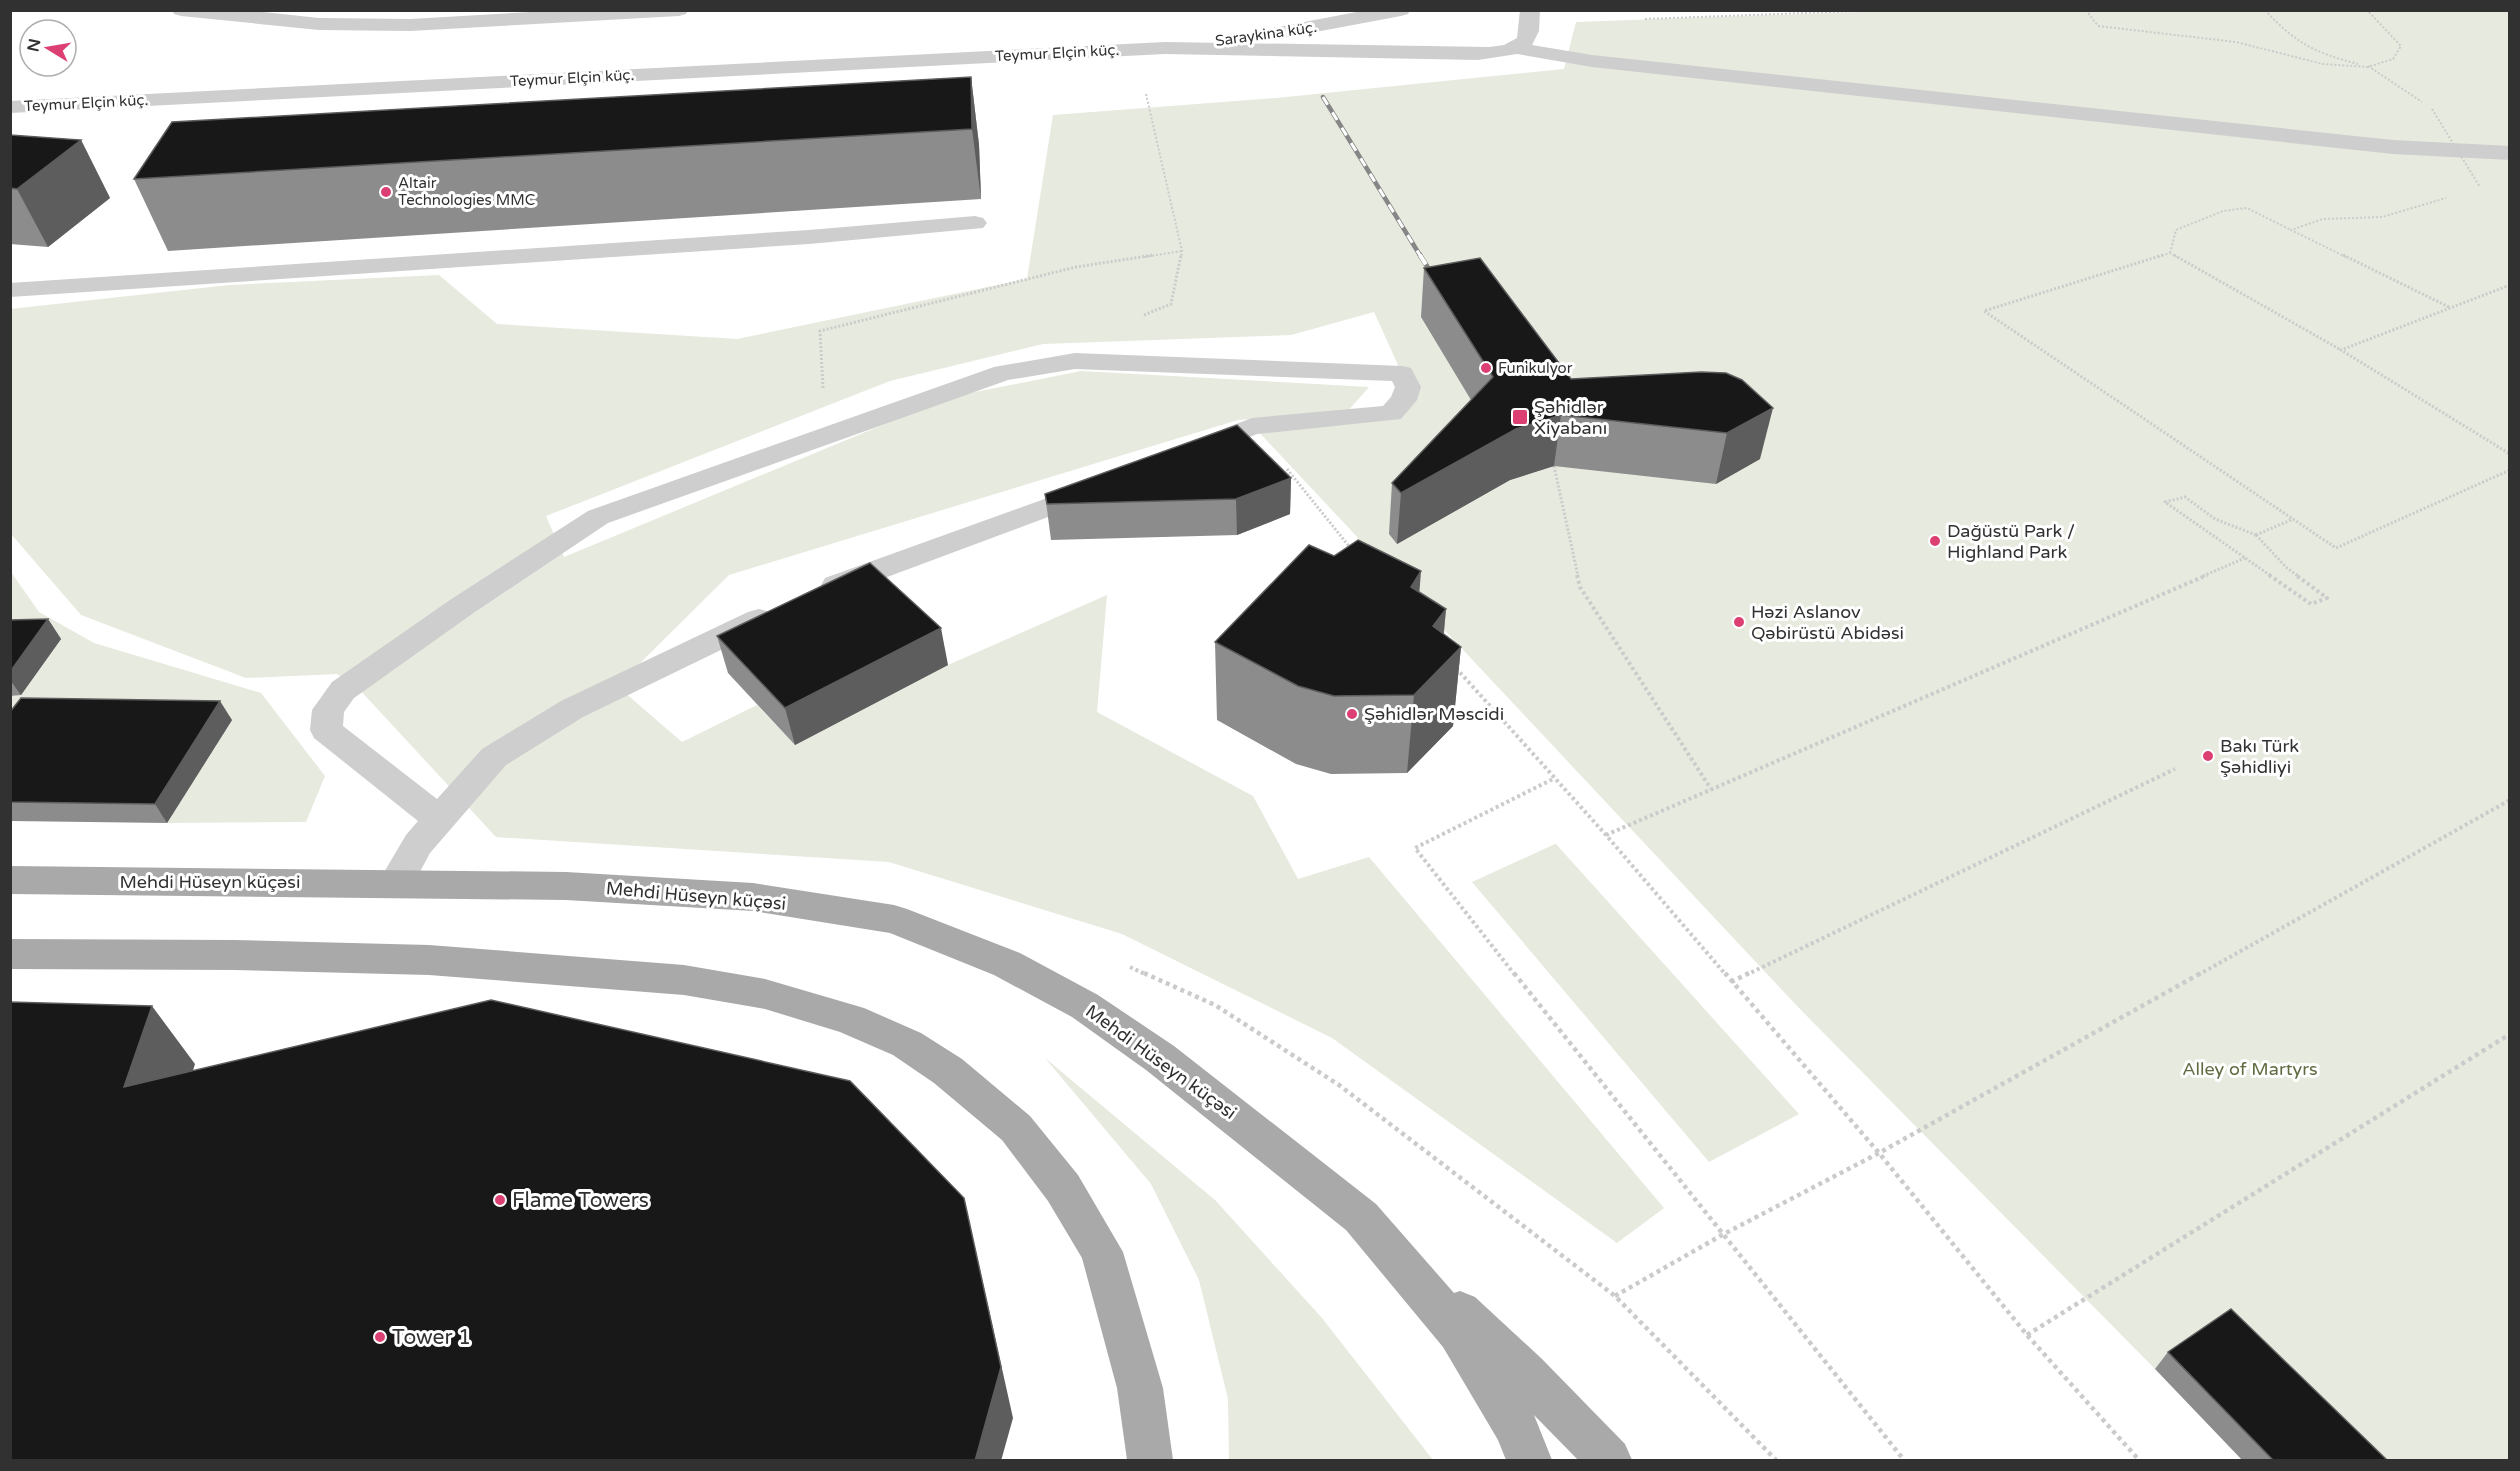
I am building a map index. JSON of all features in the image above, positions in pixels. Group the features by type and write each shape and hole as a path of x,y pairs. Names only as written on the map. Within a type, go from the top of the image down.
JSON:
{"main road":[{"name":"Mehdi Hüseyn küçəsi","path":"10,880 566,886 753,897 894,919 1007,964 1084,1006 1160,1058 1361,1217 1526,1374 1609,1461"},
{"path":"10,954 429,960 684,980 765,994 850,1019 907,1044 948,1071 1016,1128 1062,1188 1102,1252 1140,1388 1150,1461"},
{"name":"Mehdi Hüseyn küçəsi","path":"1361,1217 1459,1332 1518,1428 1529,1461"}],"street":[{"path":"181,10 319,24 410,25 679,10"},
{"path":"410,25 425,10"},
{"name":"Saraykina küç.","path":"1165,48 1323,27 1401,10"},
{"path":"1516,48 1527,41 1530,34 1530,10"},
{"path":"1165,48 1427,53 1485,53 1516,48 1592,61 2123,120 2393,147 2510,153"},
{"name":"Teymur Elçin küç.","path":"10,107 1165,48"},
{"path":"10,290 785,239 975,223"},
{"path":"440,820 326,730 328,710 344,690 461,607 598,517 1003,373 1075,361 1402,374 1408,387 1404,400 1391,413 1252,426 1175,457"},
{"path":"814,593 1109,484"},
{"path":"395,884 418,844 494,758 572,709 782,607"}],"path":[{"path":"1635,20 1884,10"},
{"path":"2086,10 2098,26 2236,42 2324,64 2368,67 2393,59 2401,46 2367,10"},
{"path":"2265,10 2287,35 2306,50 2368,67 2423,103"},
{"path":"895,410 824,391 820,331 1076,267 1182,251 1145,90"},
{"path":"2432,109 2480,187 2470,190"},
{"path":"2291,230 2323,219 2382,217 2448,197"},
{"path":"2170,253 2176,230 2223,211 2247,208 2449,307"},
{"path":"2510,454 2341,350 2170,253 1984,311 2336,548 2510,470"},
{"path":"2341,350 2510,285"},
{"path":"1252,426 1359,559"},
{"path":"1554,466 1580,587 1711,789"},
{"path":"2185,497 2216,519 2256,535 2287,568 2327,598 2311,604 2165,502 2185,497"},
{"path":"2256,535 2293,519"},
{"path":"1606,835 2246,558"},
{"path":"1453,664 1606,835 1879,1154 2027,1335 2139,1461"},
{"path":"1731,982 2175,769"},
{"path":"1555,778 1414,848 1904,1461"},
{"path":"1615,1296 1722,1235 1879,1154 2510,800"},
{"path":"2027,1335 2510,1034"}],"green space":[{"name":"Alley of Martyrs","path":"1918,10 2509,11 2509,1460 2355,1460 2217,1326 2155,1369 1798,1007 1255,428 1391,413 1408,387 1374,312 1291,335 1043,344 890,381 546,516 564,557 950,397 1081,371 1369,387 1347,412 1238,420 729,575 617,686 682,742 757,705 795,745 948,665 1107,595 1097,712 1253,796 1298,879 1369,857 1664,1208 1617,1243 1332,1038 1122,934 889,862 496,837 358,688 337,674 246,678 81,615 11,534 10,309 229,285 439,275 497,324 737,339 1027,279 1053,115 1276,98 1564,69 1576,22"},
{"path":"11,572 39,612 94,643 261,693 325,776 306,822 167,823 231,720 11,750"},
{"path":"1556,844 1799,1114 1709,1162 1472,882"},
{"path":"1045,1058 1215,1200 1322,1318 1433,1460 1229,1460 1228,1399 1199,1280 1151,1184"}],"building":[{"path":"971,77 972,129 134,179 172,122"},
{"path":"10,135 81,140 17,189 10,188"},
{"path":"1480,258 1571,379 1701,372 1726,373 1742,380 1773,408 1727,433 1561,415 1516,429 1401,493 1392,483 1493,377 1424,268"},
{"path":"1237,425 1291,478 1236,499 1047,504 1045,494"},
{"path":"1358,540 1421,571 1411,587 1446,609 1433,626 1461,647 1414,695 1334,696 1298,686 1215,642 1309,545 1334,556"},
{"path":"870,563 941,628 785,708 717,636"},
{"path":"48,619 10,672 10,620"},
{"path":"21,698 220,701 155,804 10,802 10,712"},
{"name":"Flame Towers","path":"491,1000 850,1081 964,1198 1001,1367 975,1461 10,1461 10,1002 152,1006 124,1087"},
{"path":"2231,1309 2388,1461 2274,1461 2168,1352"}],"railway":[{"path":"1323,97 1421,257"},
{"path":"1420,255 1436,281"}],"place":[{"name":"Altair Technologies MMC","path":"386,192"},
{"name":"Funikulyor","path":"1486,368"},
{"name":"Şəhidlər Xiyabanı","path":"1520,417"},
{"name":"Dağüstü Park / Highland Park","path":"1935,541"},
{"name":"Həzi Aslanov Qəbirüstü Abidəsi","path":"1739,622"},
{"name":"Şəhidlər Məscidi","path":"1352,714"},
{"name":"Bakı Türk Şəhidliyi","path":"2208,756"},
{"name":"Flame Towers","path":"500,1200"},
{"name":"Tower 1","path":"380,1337"}]}
